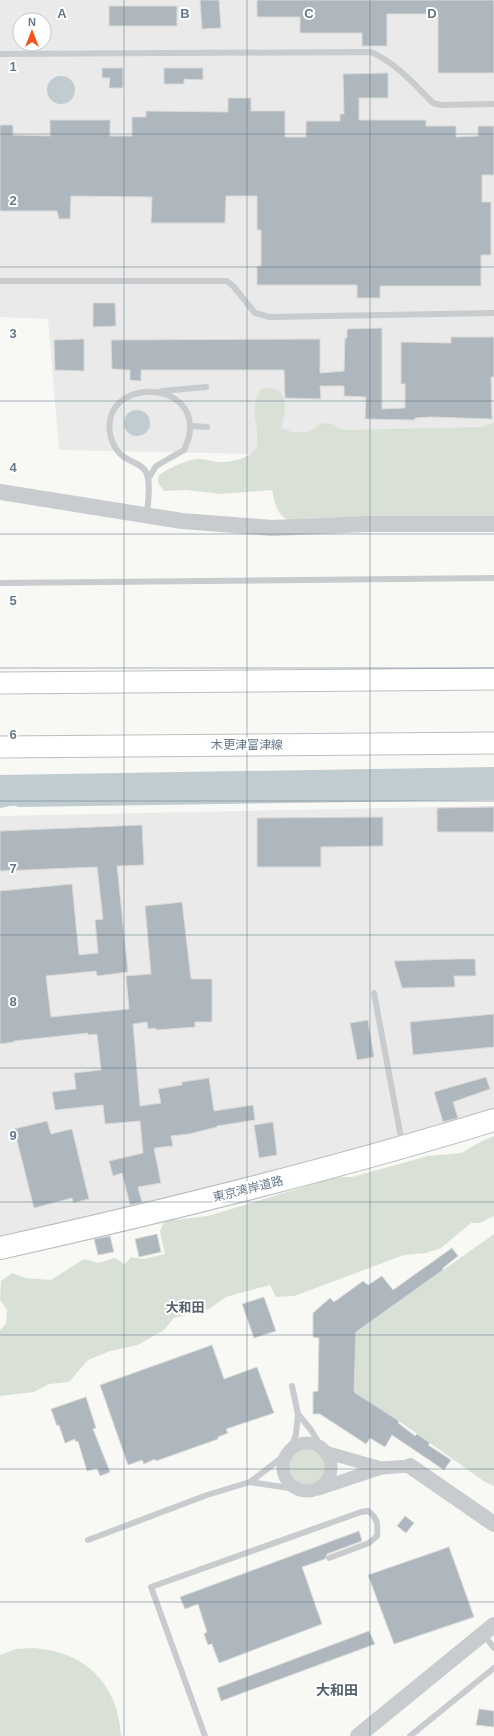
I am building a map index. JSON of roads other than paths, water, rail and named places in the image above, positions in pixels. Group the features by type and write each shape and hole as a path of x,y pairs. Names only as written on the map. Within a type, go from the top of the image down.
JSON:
{"highway":[{"name":"東京湾岸道路","path":"0,1246 271,1184 403,1148 494,1120"}],"main road":[{"path":"0,683 494,679"},
{"name":"木更津富津線","path":"0,747 494,743"}],"street":[{"path":"0,492 182,521 272,528 368,524 494,524"},
{"path":"381,1468 323,1450 312,1444 300,1444 289,1451 283,1462 283,1473 288,1482 296,1489 305,1492 381,1468 410,1466 494,1524"},
{"path":"315,1490 325,1484 330,1474 330,1462 323,1450"},
{"path":"358,1736 489,1630"}],"lane":[{"path":"0,54 371,52 384,58 397,68 433,102 441,105 494,104"},
{"path":"0,281 227,281 234,287 255,313 270,316 494,313"},
{"path":"147,516 148,479 146,471 140,466 124,458 116,450 111,439 110,426 112,413 121,401 132,395 206,387"},
{"path":"148,479 156,466 184,450 190,426 186,409 179,401 168,394 157,392"},
{"path":"190,426 207,427"},
{"path":"0,583 494,578"},
{"path":"374,993 403,1148"},
{"path":"88,1540 168,1509 250,1482 289,1451 296,1434 298,1414 292,1386"},
{"path":"298,1414 311,1430 323,1450"},
{"path":"250,1482 296,1489"},
{"path":"205,1736 151,1587 361,1512 368,1510 375,1516 378,1525 377,1536 369,1543 329,1558"},
{"path":"489,1630 494,1648"},
{"path":"410,1736 494,1668"}],"district":[{"name":"大和田","path":"185,1307"},
{"name":"大和田","path":"337,1690"}]}
